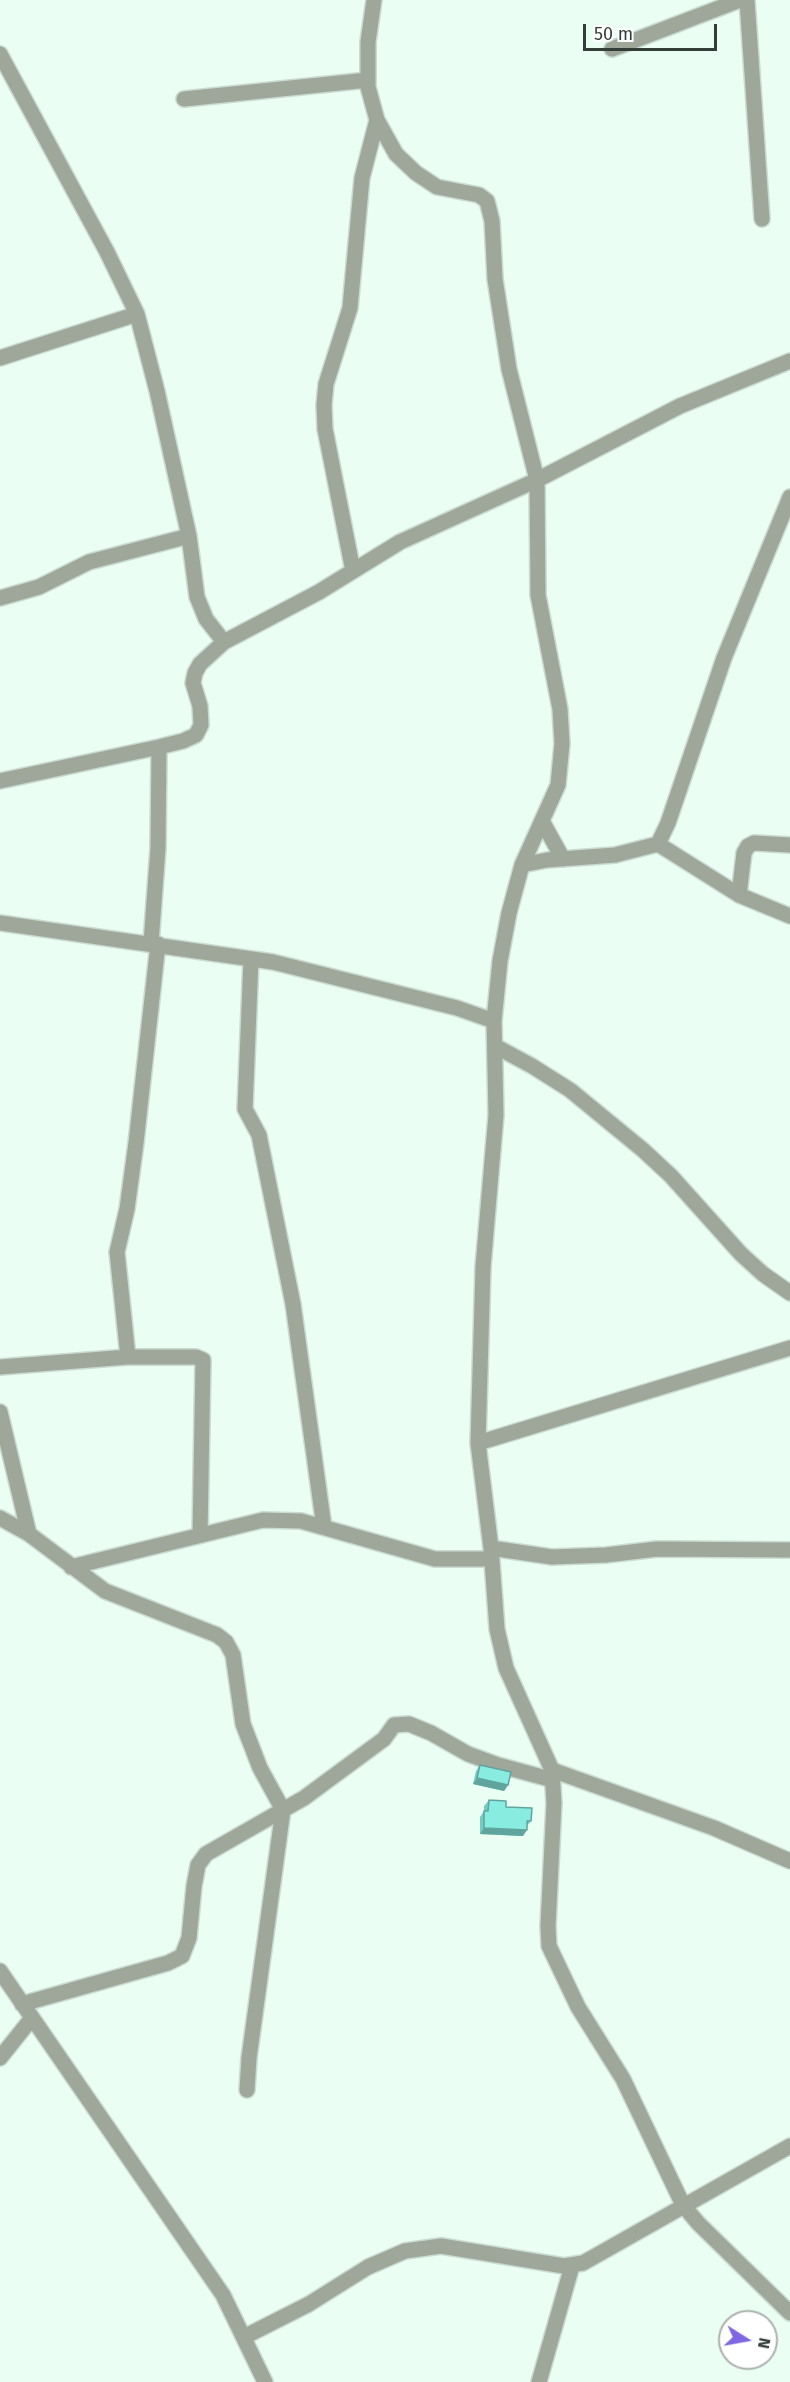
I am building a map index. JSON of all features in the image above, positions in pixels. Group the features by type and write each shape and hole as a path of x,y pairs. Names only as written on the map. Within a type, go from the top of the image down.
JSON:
{"street":[{"path":"374,0 368,42 368,80 377,120 396,154 416,173 437,187 479,195 487,201 492,221 495,279 509,369 537,480 538,595 560,709 562,744 558,785 522,865 504,936 494,1021 496,1115 483,1267 478,1443 492,1553 497,1629 506,1668 552,1775 554,1803 549,1946 578,2007 623,2079 683,2205 698,2223 790,2313"},
{"path":"612,49 740,0"},
{"path":"747,0 762,219"},
{"path":"0,54 107,252 137,314 157,391 189,536 197,597 206,620 224,642"},
{"path":"184,99 368,80"},
{"path":"352,572 325,429 324,405 326,384 350,308 362,178 377,120"},
{"path":"0,358 137,314"},
{"path":"0,781 159,747 196,735 201,725 200,706 193,683 195,673 200,664 224,642 319,592 400,542 537,480 680,406 790,361"},
{"path":"658,844 668,823 724,658 790,497"},
{"path":"0,598 39,587 89,562 189,536"},
{"path":"128,1357 117,1252 127,1209 136,1143 154,944 159,747"},
{"path":"542,821 563,859"},
{"path":"739,895 744,853 748,846 754,843 790,845"},
{"path":"522,865 615,855 658,844 739,895 790,916"},
{"path":"0,923 284,965 447,1005 494,1021"},
{"path":"250,959 245,1109 259,1135 293,1304 324,1527"},
{"path":"495,1046 570,1090 643,1150 671,1176 741,1254 762,1274 790,1293"},
{"path":"478,1443 790,1348"},
{"path":"0,1367 128,1357 203,1360 200,1535"},
{"path":"0,1412 29,1534"},
{"path":"0,1518 29,1534 105,1591 217,1635 226,1642 233,1654 243,1724 260,1768 283,1810 249,2058 248,2090"},
{"path":"71,1567 263,1520 301,1521 435,1559 492,1553 552,1557 606,1555 657,1549 790,1550"},
{"path":"22,2004 168,1963 182,1956 189,1938 198,1865 206,1854 304,1798 384,1739 394,1725 400,1723 431,1732 468,1754 498,1765 552,1775 714,1828 790,1862"},
{"path":"0,1971 224,2295 265,2382"},
{"path":"0,2058 32,2018"},
{"path":"14,2040 45,2037"},
{"path":"244,2337 309,2304 368,2267 405,2251 441,2246 572,2266 584,2264 683,2205 790,2146"},
{"path":"539,2382 572,2266"}],"building":[{"path":"480,1765 511,1772 508,1785 477,1778"},
{"path":"489,1800 506,1801 506,1807 532,1808 531,1821 527,1821 527,1830 484,1828 484,1811 488,1811"}]}
